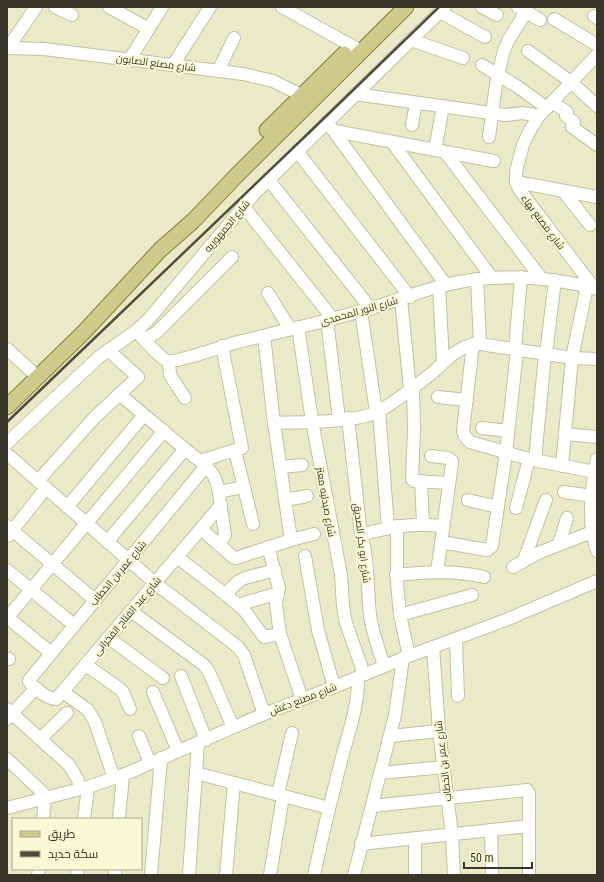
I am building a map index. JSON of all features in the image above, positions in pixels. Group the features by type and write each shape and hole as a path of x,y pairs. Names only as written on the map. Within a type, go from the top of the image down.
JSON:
{"main road":[{"path":"7,407 84,332 160,250 179,223 356,49 392,7"},
{"path":"260,145 301,95 406,7"}],"street":[{"path":"7,48 36,7"},
{"path":"55,7 72,15"},
{"path":"108,7 149,29"},
{"path":"130,59 162,7"},
{"path":"173,65 210,7"},
{"path":"282,7 356,49"},
{"path":"482,7 497,15"},
{"path":"442,9 485,37"},
{"name":"شارع الجمهوريه","path":"7,443 108,350 140,335 148,320 268,179 442,9"},
{"path":"489,137 498,74 506,45 522,9 540,20"},
{"path":"554,19 597,45"},
{"path":"218,71 234,38"},
{"path":"411,40 463,58"},
{"name":"شارع مصنع الصابون","path":"7,48 44,50 130,59 259,77 274,81 301,95"},
{"path":"528,50 571,82 597,106"},
{"path":"597,55 546,109 530,130 523,145 516,171 516,182 597,197"},
{"path":"482,65 518,87 546,109"},
{"path":"355,94 509,115 546,109 567,112 566,116 574,122 572,127 597,145"},
{"path":"412,125 416,102"},
{"path":"443,106 440,151 541,278"},
{"path":"327,122 442,286 443,361"},
{"path":"335,132 494,161"},
{"path":"392,142 492,278"},
{"path":"296,151 405,298 414,430 412,478 414,481 450,483"},
{"path":"268,179 366,310 377,412 393,527 396,575 406,657 390,736 354,875"},
{"name":"شارع مصنع بهاء","path":"516,182 519,189 593,288"},
{"path":"563,191 590,225"},
{"path":"244,207 330,320"},
{"path":"140,335 156,333 232,257"},
{"path":"441,542 488,550 492,546 506,453 516,350 521,277"},
{"name":"شارع النور المحمدى","path":"169,362 222,346 366,310 442,286 492,278 521,277 555,280 593,288"},
{"path":"477,280 477,344 463,431 467,440 532,460 595,472"},
{"path":"516,508 532,460 555,280"},
{"path":"562,466 572,358 593,288"},
{"path":"268,293 294,328"},
{"name":"شارع ابو بكر الصديق","path":"330,320 343,419 361,535 364,545 371,622 384,666"},
{"name":"شارع صيدليه معتز","path":"294,328 341,575 343,606 346,623 361,675"},
{"path":"140,335 163,359 169,362 170,374 185,398"},
{"path":"264,336 274,423 291,540"},
{"path":"274,423 343,419 377,412 430,374 443,361 458,350 477,344 572,358 597,359"},
{"path":"203,464 241,450 242,448 222,346"},
{"path":"7,349 38,377"},
{"path":"95,600 54,564 9,531 42,485 95,417 138,377 108,350"},
{"path":"119,394 203,464 214,476 219,492 225,535 219,545"},
{"path":"438,397 467,400"},
{"path":"67,507 144,415"},
{"path":"482,428 508,431"},
{"path":"51,652 8,617 164,432"},
{"path":"565,434 597,437"},
{"path":"107,542 185,449"},
{"path":"235,451 252,524"},
{"path":"7,454 155,583 241,651 264,714"},
{"path":"431,456 448,458 452,461 437,572"},
{"path":"597,459 591,516 592,532 597,551"},
{"name":"شارع عمر بن الخطاب","path":"9,714 33,683 51,652 128,560 203,464"},
{"path":"281,467 302,465"},
{"path":"421,481 423,524"},
{"path":"219,492 243,487"},
{"path":"564,492 592,496"},
{"path":"285,500 307,496"},
{"path":"468,500 498,506"},
{"path":"524,560 546,500"},
{"name":"شارع عبد الفتاح الفخرانى","path":"63,692 221,505"},
{"path":"559,544 567,518"},
{"path":"361,535 393,527 423,524 443,526"},
{"path":"201,529 236,558 314,534"},
{"path":"513,567 524,560 559,544 592,532"},
{"path":"268,547 275,570 278,593 276,604 280,634 302,700"},
{"path":"305,556 318,630 334,687"},
{"path":"177,557 248,614 264,637 280,634"},
{"path":"7,570 74,625"},
{"path":"225,594 239,581 245,578 275,570"},
{"path":"396,575 462,572 484,577"},
{"name":"شارع مصنع دغش","path":"7,808 118,777 264,714 549,602 597,581"},
{"path":"238,605 278,593"},
{"path":"400,615 472,595"},
{"path":"131,611 204,665 209,672 233,727"},
{"path":"109,638 162,678"},
{"path":"456,639 458,696"},
{"name":"شارع عمر بن الخطاب","path":"433,647 439,731 452,834 454,875"},
{"path":"86,665 120,689 130,709"},
{"path":"314,875 361,675"},
{"path":"181,676 202,741 196,773 189,875"},
{"path":"33,683 54,699 56,699 63,692 88,710 95,722 118,777 119,818"},
{"path":"153,692 178,751"},
{"path":"40,739 67,713"},
{"path":"9,714 69,765 84,787 84,818"},
{"path":"390,736 439,731"},
{"path":"270,875 281,795 292,733"},
{"path":"139,736 150,763"},
{"path":"151,875 161,758"},
{"path":"7,759 41,790 45,797 43,818"},
{"path":"380,773 444,767"},
{"path":"196,773 329,808"},
{"path":"226,875 234,783"},
{"path":"372,806 527,790 529,794 529,875"},
{"path":"361,844 529,826"},
{"path":"491,830 492,875"},
{"path":"414,838 414,875"}],"railway":[{"path":"7,422 439,7"}]}
